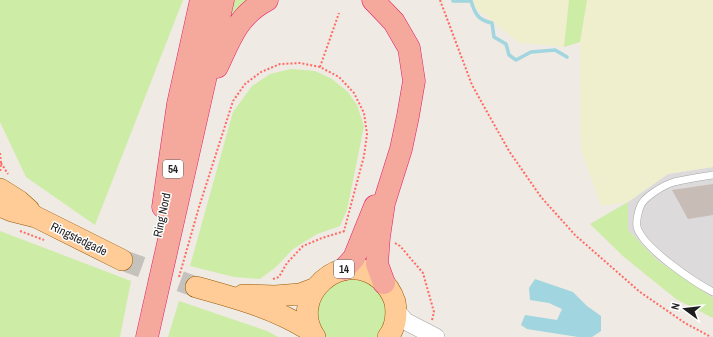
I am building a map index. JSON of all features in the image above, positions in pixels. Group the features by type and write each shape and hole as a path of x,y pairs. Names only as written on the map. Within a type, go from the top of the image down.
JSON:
{"highway":[{"path":"162,219 178,104 201,0"},
{"name":"Ring Nord","path":"135,337 210,0"},
{"name":"54","path":"148,337 179,280 223,0"},
{"path":"179,280 216,68 237,25 256,6 267,0"},
{"path":"344,269 354,258 376,201 393,147 406,81 401,51 387,27 365,4 356,0"},
{"path":"373,0 394,22 409,48 414,81 401,149 384,203 377,264 384,283"}],"main road":[{"name":"Ringstedgade","path":"0,189 19,201 36,217"},
{"name":"Ringstedgade","path":"0,206 12,211 36,217 122,260"},
{"name":"14","path":"314,334 309,323 308,305 316,288 323,279 333,273 344,269 355,269 366,271 376,276 390,291 396,310 395,323 388,337"},
{"name":"14","path":"179,280 295,321 314,334"},
{"name":"14","path":"224,295 275,296 300,294 316,288"}],"street":[{"path":"396,310 405,321 436,337"}],"lane":[{"path":"713,175 672,182 650,195 641,202 637,216 637,226 640,235 656,252 698,285 713,292"}],"path":[{"path":"440,0 472,85 509,150 541,197 574,235 640,292 685,323 711,337"},
{"path":"320,67 339,13"},
{"path":"179,280 199,207 233,101 245,84 261,72 280,64 300,63 320,67 339,77 354,93 364,112 367,134 364,156 344,231"},
{"path":"0,153 0,173"}],"shaded area":[{"path":"713,167 713,298 657,260 628,230 628,202 668,174"}],"green space":[{"path":"0,0 183,0 95,225 26,177 0,122"},
{"path":"227,0 256,0 230,31"},
{"path":"466,0 569,0 564,47 519,43"},
{"path":"569,0 587,0 580,42 564,47"},
{"path":"587,0 713,0 713,167 668,174 628,202 601,206 581,149 580,42"},
{"path":"291,69 315,71 332,79 348,92 357,105 364,126 347,210 340,226 317,234 293,249 276,267 260,279 234,277 190,266 233,112 252,86 270,74"},
{"path":"628,202 628,230 657,260 713,298 713,318 676,299 624,257 590,224"},
{"path":"0,231 131,281 120,337 0,337"},
{"path":"349,278 361,279 380,291 388,313 380,337 326,337 320,327 317,318 317,309 324,293 339,282"},
{"path":"179,301 267,331 278,337 168,337"}],"water":[{"path":"535,279 573,292 587,306 601,316 601,331 592,337 578,337 527,329 521,325 525,315 557,320 562,309 549,303 530,300 529,288"}],"building":[{"path":"713,184 713,215 688,219 672,190"}],"waterway":[{"path":"453,0 471,1 478,16 483,20 492,23 494,37 506,44 509,55 516,60 531,52 555,50 567,57"}],"tunnel":[{"path":"122,260 196,287"}]}
